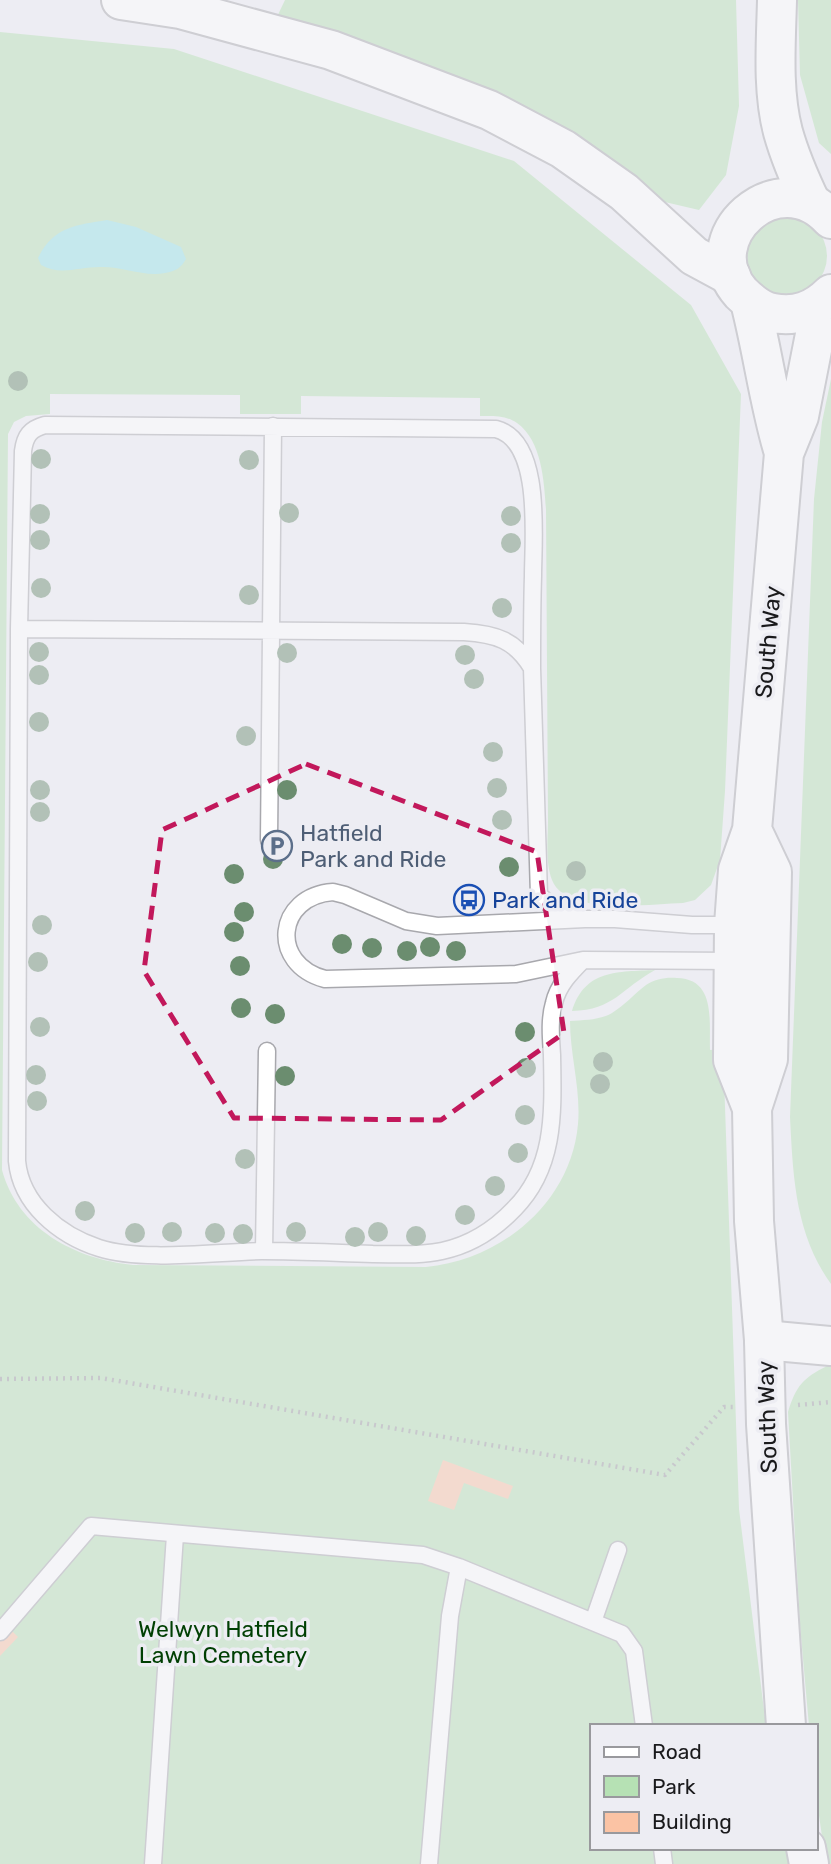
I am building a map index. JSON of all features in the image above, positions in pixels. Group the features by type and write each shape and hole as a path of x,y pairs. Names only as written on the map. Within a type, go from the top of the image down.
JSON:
{"main road":[{"path":"121,0 180,9 331,50 489,110 564,149 624,192 694,256 741,289 767,312 785,315 805,312 826,299"},
{"path":"777,0 776,59 782,129 794,168 824,210"},
{"name":"South Way","path":"784,453 773,417 760,341 728,259 730,242 736,226 747,213 761,203 778,198 795,198 824,210"},
{"name":"South Way","path":"752,1108 733,1060 738,870 752,830 784,453 799,416 826,299"},
{"name":"South Way","path":"752,830 772,872 768,1059 752,1108 754,1221 764,1340 767,1438 786,1724"},
{"path":"764,1340 831,1346"}],"lane":[{"path":"583,960 565,979 554,1001 551,1026 553,1105 550,1141 542,1168 529,1193 514,1210 490,1231 466,1244 412,1255 264,1251 132,1255 81,1241 50,1221 23,1189 17,1161 19,629 23,451 29,433 36,427 45,425 273,426 485,428 506,432 513,437 525,460 533,506 531,668 539,895 554,908 585,919"},
{"path":"269,840 273,426"},
{"path":"19,629 479,633 498,637 511,644 523,654 531,668"},
{"path":"771,952 734,943 583,960 516,974 325,979 302,969 288,948 286,936 288,924 300,904 310,897 333,892 406,920 437,926 615,919 692,925 734,943 771,952"},
{"path":"264,1251 267,1051"},
{"path":"0,1632 91,1526 423,1555 459,1567 622,1634 634,1651 644,1724"},
{"path":"153,1864 175,1535"},
{"path":"593,1622 618,1550"},
{"path":"429,1864 450,1616 459,1567"}],"path":[{"path":"0,1379 102,1378 665,1475 724,1406"},
{"path":"791,1405 831,1402"}],"highlighted area":[{"path":"306,764 537,852 564,1033 441,1120 234,1118 144,971 162,830"}],"green space":[{"path":"285,0 736,0 739,106 726,175 699,210 652,199 275,21"},
{"path":"798,0 831,0 831,154 819,143 800,75"},
{"name":"Welwyn Hatfield Lawn Cemetery","path":"0,32 174,49 514,161 691,305 741,394 720,860 711,885 695,900 651,905 610,905 574,899 560,891 552,880 548,866 546,509 543,474 537,451 532,440 517,423 504,417 480,416 480,398 301,396 301,414 240,414 240,395 50,394 50,414 26,416 14,422 8,434 2,1170 21,1209 35,1224 70,1248 111,1262 133,1265 426,1267 454,1262 505,1240 547,1202 562,1179 573,1153 578,1124 570,1021 592,1019 612,1013 646,985 657,980 677,978 690,980 698,986 708,1003 710,1050 723,1049 739,1509 766,1724 590,1724 590,1850 787,1850 790,1864 0,1864"},
{"path":"787,216 802,219 815,228 824,241 827,256 824,271 815,284 802,293 787,296 772,293 759,284 750,271 747,256 750,241 759,228 772,219"},
{"path":"831,379 831,1284 819,1265 803,1225 795,1183 790,1117 814,499 822,422"},
{"path":"655,970 598,1007 572,1011 585,987 594,980 628,971"},
{"path":"831,1366 831,1864 826,1864 817,1802 817,1724 809,1724 800,1625 788,1412 801,1384"}],"water":[{"path":"107,220 136,227 181,247 186,259 175,270 157,274 108,267 55,270 41,265 38,258 58,234 76,226"}],"building":[{"path":"443,1460 513,1486 508,1499 464,1483 454,1510 428,1501"},
{"path":"0,1619 18,1637 0,1656"}],"place":[{"name":"Hatfield Park and Ride","path":"277,846"},
{"name":"Park and Ride","path":"469,900"}]}
